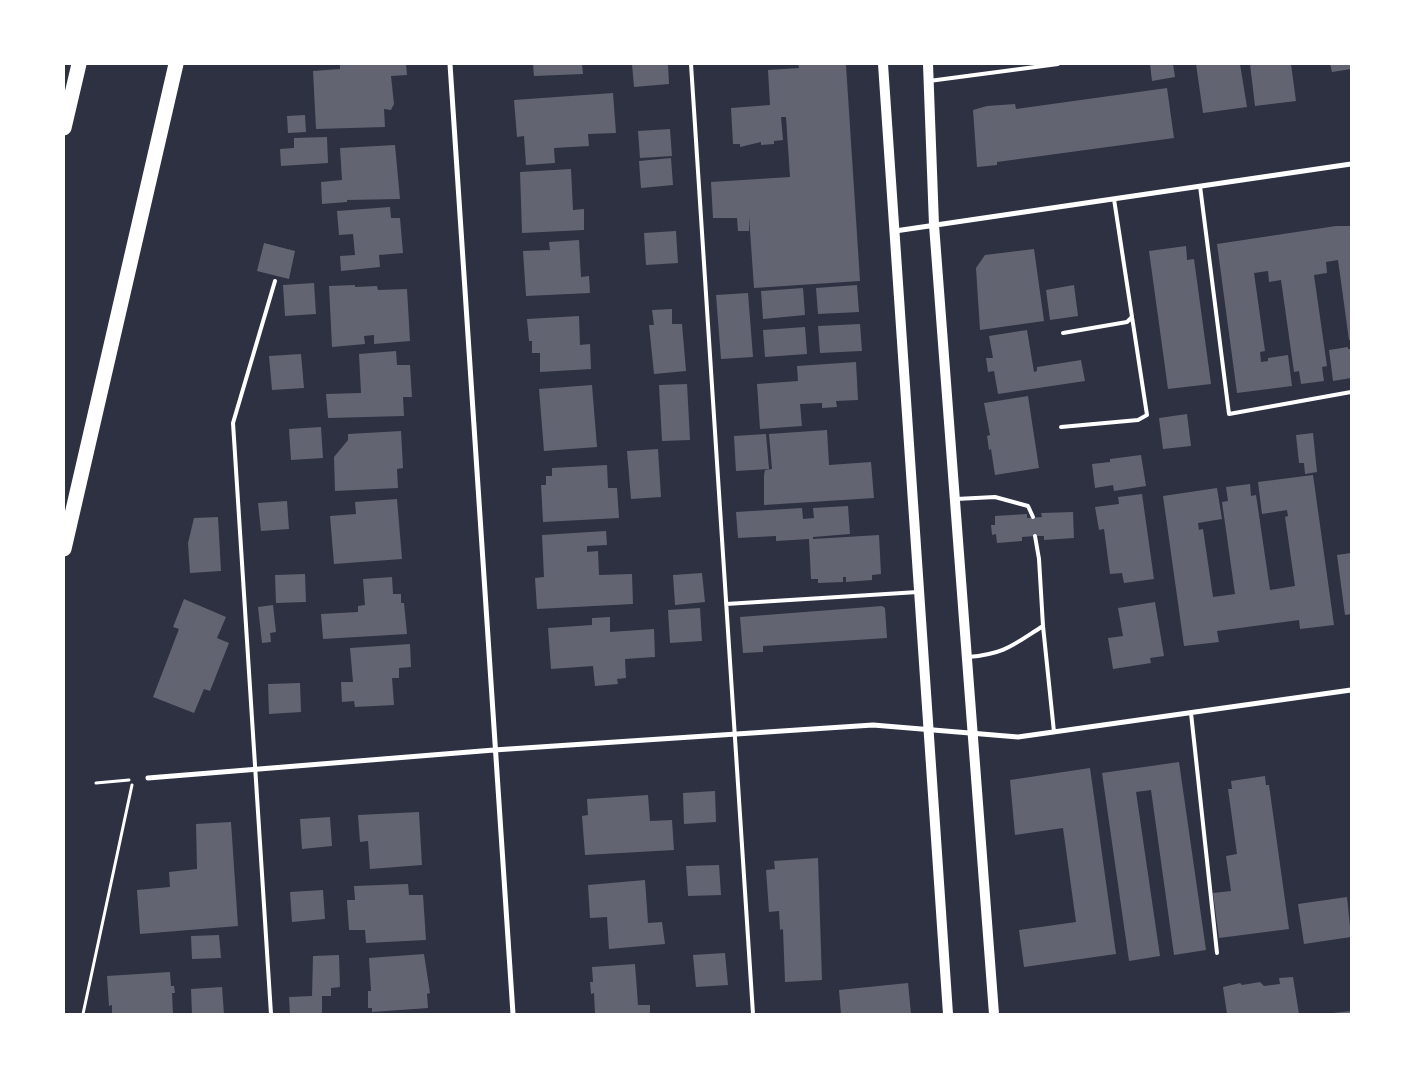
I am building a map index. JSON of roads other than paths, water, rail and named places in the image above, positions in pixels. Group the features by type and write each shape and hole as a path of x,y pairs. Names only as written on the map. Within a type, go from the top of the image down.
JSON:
{"highway":[{"path":"64,128 79,64"},
{"path":"64,549 176,64"}],"main road":[{"path":"883,64 948,1014"},
{"path":"928,64 934,225 994,1014"}],"street":[{"path":"450,64 513,1014"},
{"path":"895,231 1351,164"},
{"path":"148,778 494,750 873,725 929,728 1018,737 1351,690"}],"lane":[{"path":"691,64 753,1014"},
{"path":"929,81 1058,64"},
{"path":"1200,186 1229,414 1351,392"},
{"path":"1061,427 1138,420 1147,415 1114,199"},
{"path":"271,1014 233,423 274,281"},
{"path":"1064,333 1127,322 1132,317"},
{"path":"955,499 995,497 1028,506 1033,517"},
{"path":"1035,536 1039,559 1043,626 1054,732"},
{"path":"726,604 918,592"},
{"path":"968,657 996,654 1015,646 1043,626"},
{"path":"1191,713 1217,953"}]}
